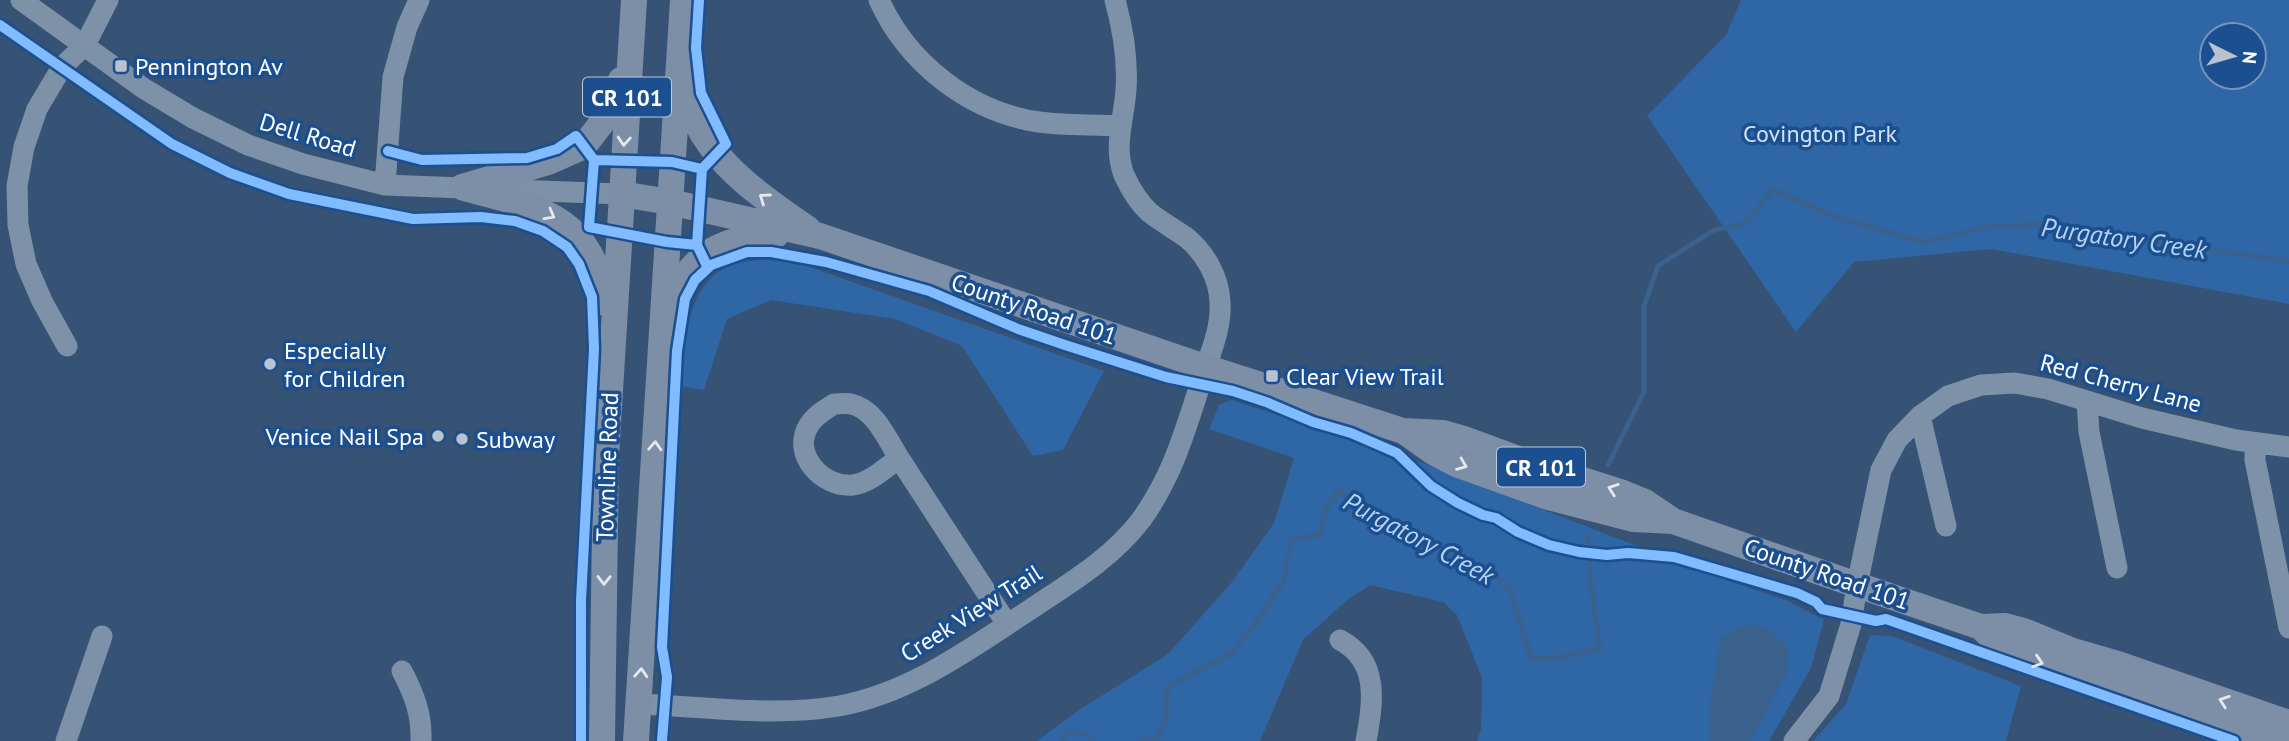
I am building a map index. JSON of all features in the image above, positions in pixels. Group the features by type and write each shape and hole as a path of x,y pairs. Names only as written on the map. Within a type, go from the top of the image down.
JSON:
{"main road":[{"name":"CR 101","path":"621,194 634,0"},
{"name":"CR 101","path":"670,202 683,0"},
{"path":"462,187 548,162 584,146 607,116 619,89 632,31"},
{"name":"CR 101","path":"680,52 686,96 698,127 720,158 750,188 820,236"},
{"path":"462,187 547,212 565,224 584,244 595,261 603,286 612,342"},
{"name":"County Road 101","path":"621,194 670,202 820,236 1205,367 1403,431 1456,464 1548,497 1633,519 1673,521 1981,627 2005,626 2024,631 2073,651 2289,723"},
{"name":"Townline Road","path":"602,741 606,456 621,194"},
{"name":"Townline Road","path":"636,741 670,202"},
{"path":"661,345 670,309 681,284 707,253 746,237 820,236"},
{"name":"County Road 101","path":"1981,627 2003,649 2281,741"}],"street":[{"name":"Dell Road","path":"21,0 143,88 193,118 248,145 303,164 385,185 621,194"},
{"path":"67,346 42,301 26,264 18,225 17,186 24,147 37,109 62,67 85,45 108,0"},
{"path":"385,185 393,77 407,27 419,0"},
{"path":"879,0 906,45 934,74 965,97 1001,112 1039,122 1120,125"},
{"name":"Creek View Trail","path":"640,704 787,710 840,706 882,694 922,678 1007,624 1109,555 1140,522 1164,485 1181,443 1219,325 1220,302 1216,279 1205,258 1188,239 1149,212 1133,193 1123,172 1118,148 1126,90 1125,56 1121,21 1115,0"},
{"name":"Red Cherry Lane","path":"1794,741 1829,696 1851,624 1881,470 1897,440 1920,416 1948,396 1982,385 2015,383 2049,389 2142,418 2255,443 2289,447"},
{"path":"2087,401 2089,432 2117,568"},
{"path":"899,458 872,478 854,485 835,485 819,477 807,460 804,443 808,426 819,413 834,404 851,404 866,411 878,424 1007,624"},
{"path":"1920,416 1946,526"},
{"path":"2255,443 2255,460 2289,628"},
{"path":"66,741 102,636"},
{"path":"1340,640 1350,645 1362,657 1371,678 1371,713 1366,741"},
{"path":"402,671 415,696 422,722 421,741"}],"green space":[{"name":"Covington Park","path":"1741,0 2289,0 2289,304 1991,249 1854,262 1796,332 1647,116 1726,35"},
{"path":"762,259 796,262 1104,371 1063,450 1033,456 962,346 895,319 771,300 727,319 704,390 680,386 686,333 697,298 706,283 718,272 735,264"},
{"path":"1231,400 1397,453 1712,575 1788,601 1824,620 1811,668 1769,741 1750,741 1788,670 1710,704 1710,741 1477,741 1481,729 1482,678 1457,615 1443,602 1370,585 1346,601 1303,640 1260,741 1037,741 1079,710 1168,654 1231,583 1274,523 1294,458 1209,429 1219,405"},
{"path":"1870,635 1892,636 2021,686 2006,741 1813,741 1846,704"}],"shaded area":[{"path":"1750,624 1773,631 1787,647 1788,670 1750,741 1710,741 1710,704 1720,640 1734,629"}],"waterway":[{"name":"Purgatory Creek","path":"1608,465 1644,392 1644,306 1658,266 1714,230 1743,224 1774,190 1835,217 1923,242 1992,226 2062,224 2145,241 2289,261"},
{"name":"Purgatory Creek","path":"1140,741 1158,737 1166,719 1167,687 1232,653 1283,582 1291,540 1320,535 1328,504 1338,491 1421,544 1487,568 1510,589 1531,658 1557,657 1600,648 1590,579 1588,536"},
{"name":"Purgatory Creek","path":"1063,741 1067,731 1089,735 1092,741"}],"cycle path":[{"path":"699,0 696,48 701,93 726,144 702,169 697,245 708,268"},
{"path":"0,25 172,144 230,173 289,194 413,219 481,217 515,221 543,231 567,247 579,264 592,297 594,349 581,601 581,741"},
{"path":"388,151 422,160 527,158 557,149 576,136 594,160"},
{"path":"697,245 589,227 594,160 672,162 702,169"},
{"path":"662,741 667,677 662,647 677,351 685,299 695,280 711,265 747,252 771,252 826,262 929,291 1018,329 1068,346 1166,377 1233,391 1313,422 1351,433 1397,453 1431,486 1458,503 1496,518 1518,532 1549,545 1607,555 1628,553 1674,557 1797,593 1816,602 1822,609 1876,621 1886,619 2234,741"}],"place":[{"name":"Pennington Av","path":"121,66"},
{"name":"Especially for Children","path":"270,364"},
{"name":"Clear View Trail","path":"1272,376"},
{"name":"Venice Nail Spa","path":"438,436"},
{"name":"Subway","path":"462,439"}]}
